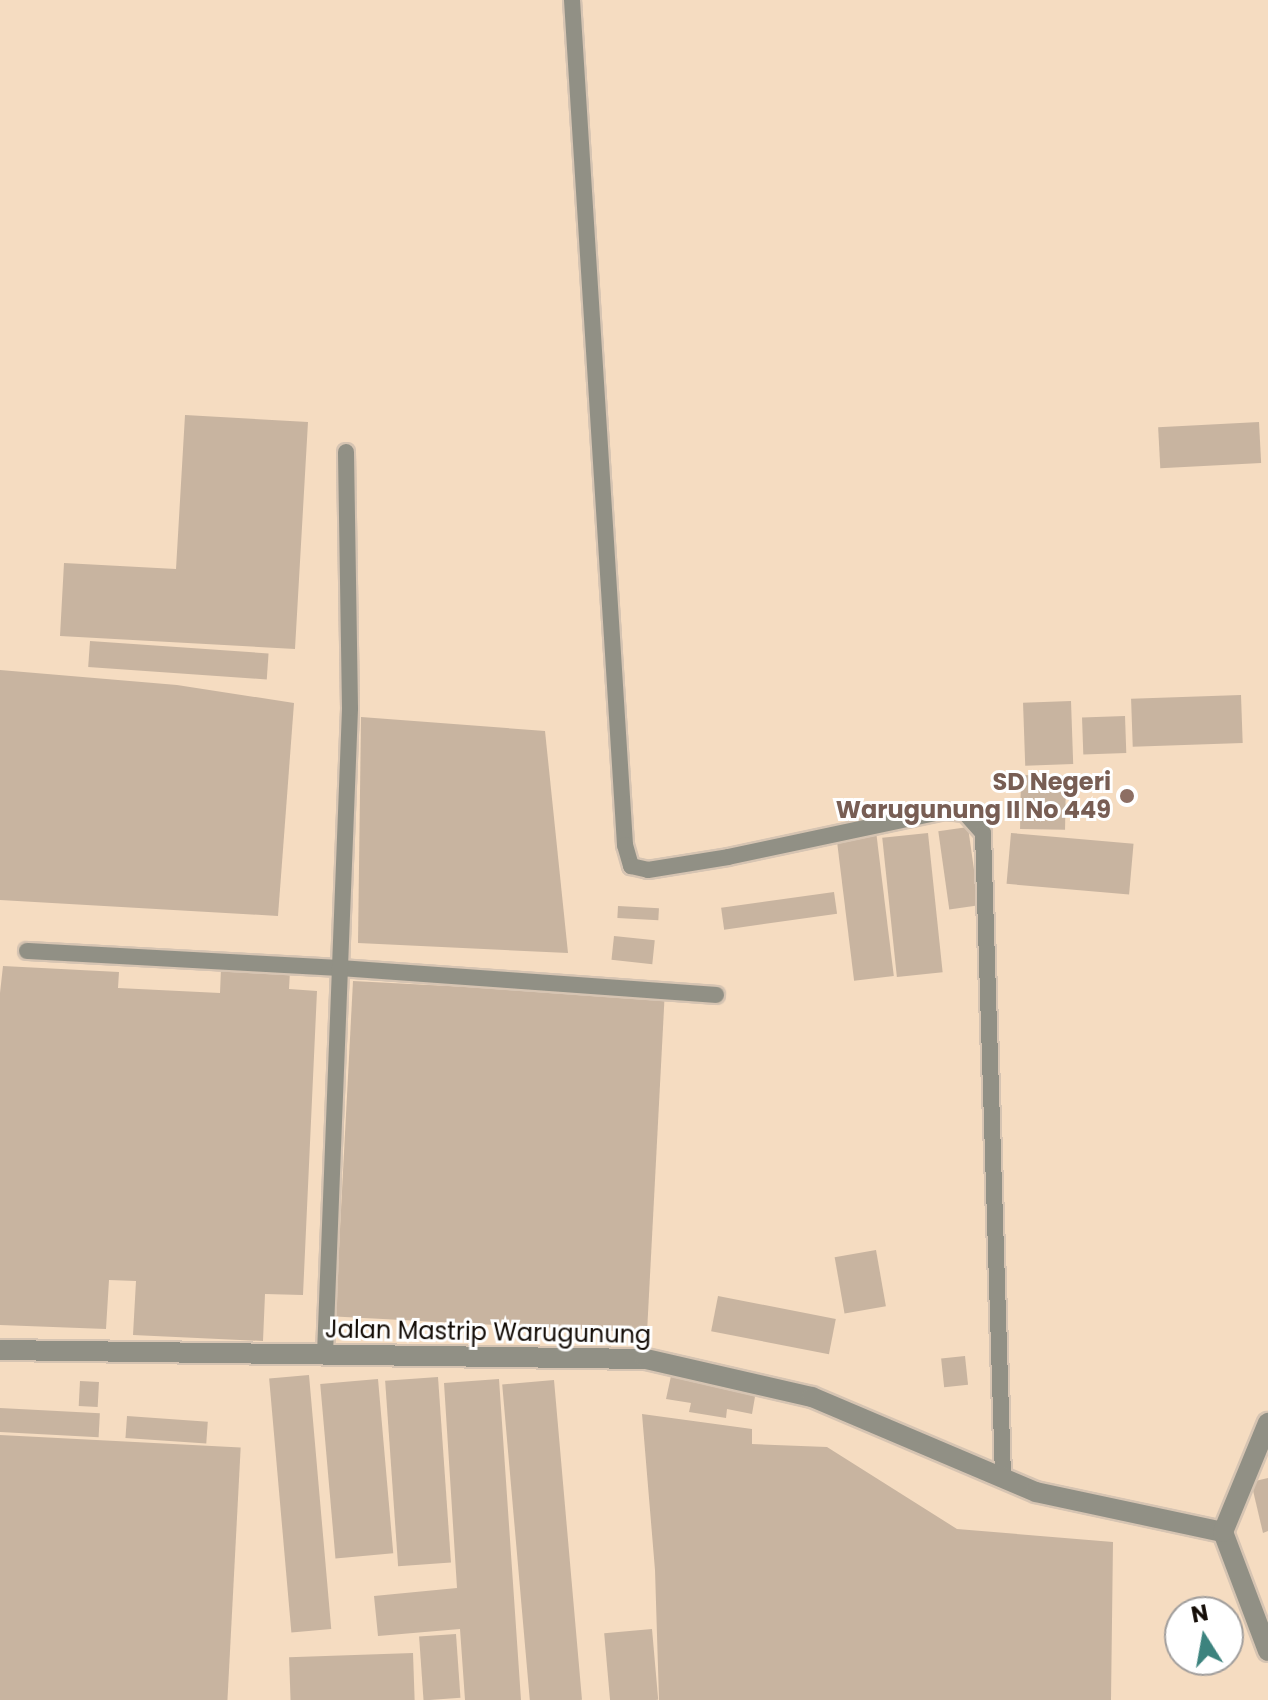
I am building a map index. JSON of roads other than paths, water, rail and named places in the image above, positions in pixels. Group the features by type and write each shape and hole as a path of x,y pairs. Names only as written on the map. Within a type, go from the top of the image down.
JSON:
{"street":[{"name":"Jalan Mastrip Warugunung","path":"0,1350 646,1359 812,1397 1036,1492 1223,1532"},
{"path":"1268,1423 1223,1532 1268,1651"},
{"path":"1247,1469 1268,1463"}],"lane":[{"path":"572,0 625,845 631,866 648,870 728,857 945,811 965,813 983,833 1003,1478"},
{"path":"325,1354 350,708 346,452"},
{"path":"27,951 341,968 716,995"}],"place":[{"name":"SD Negeri Warugunung II No 449","path":"1127,796"}]}
